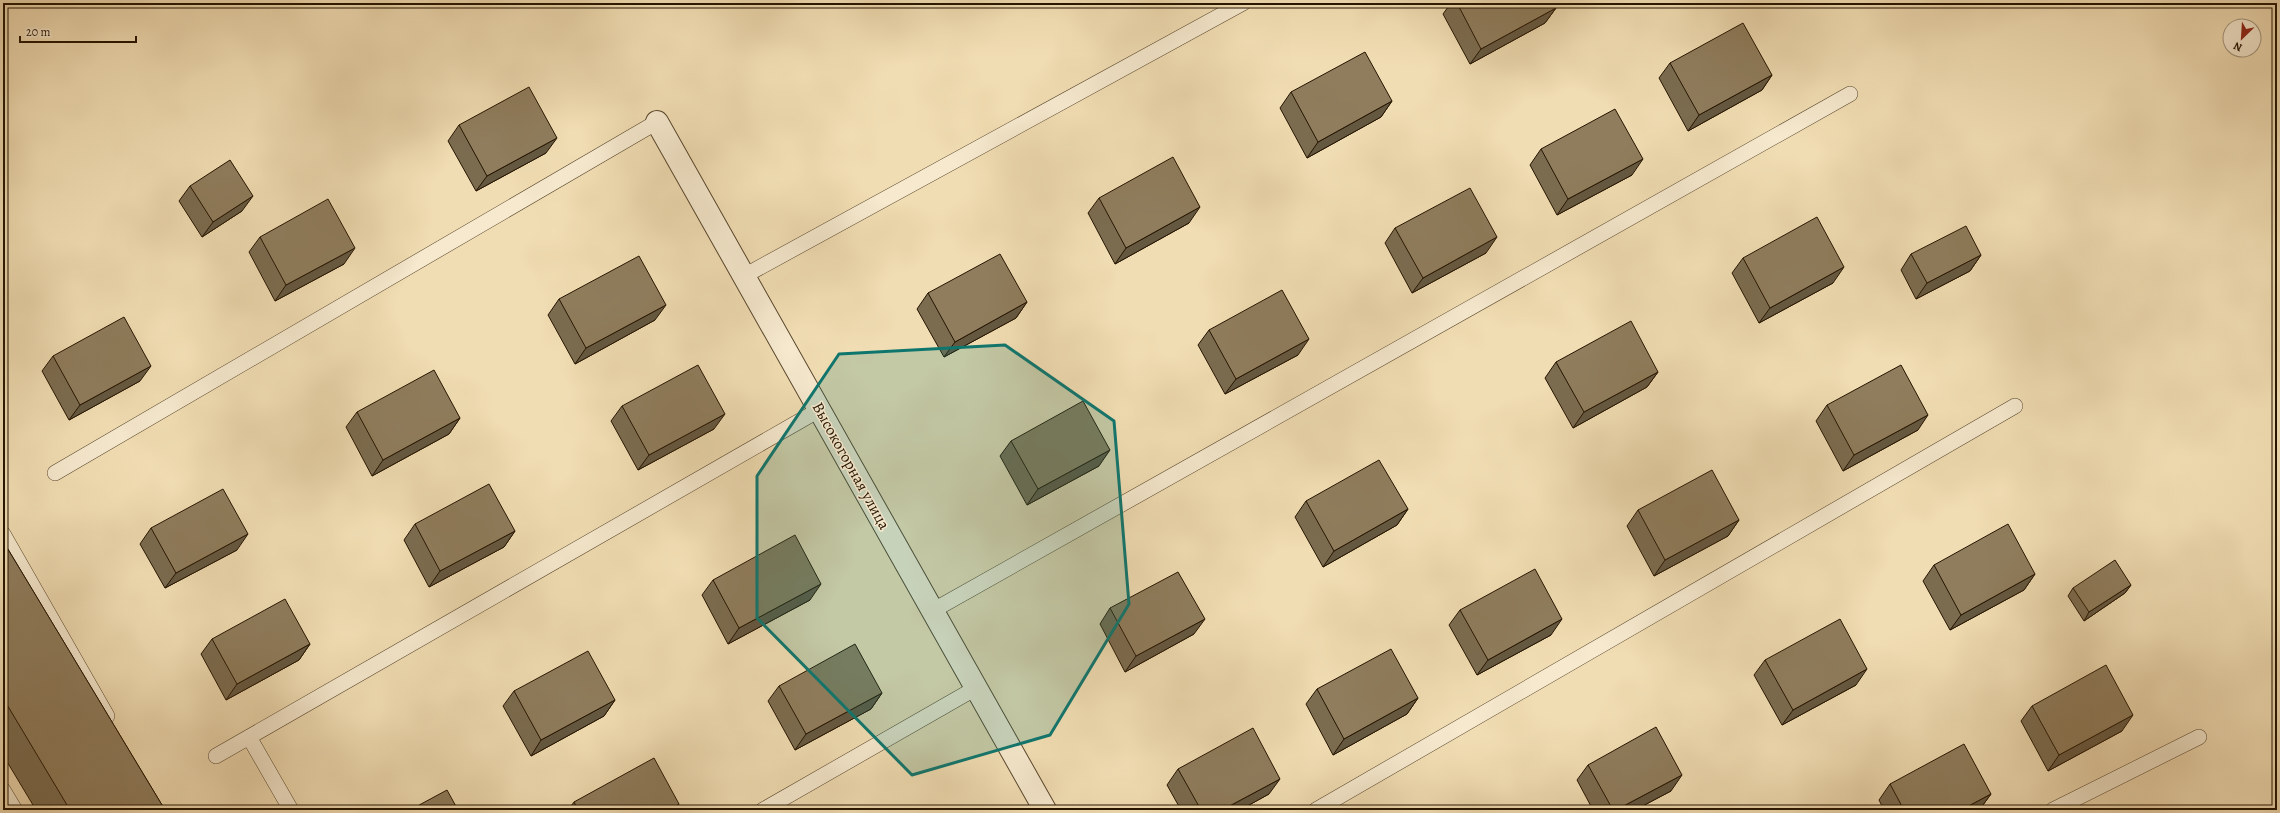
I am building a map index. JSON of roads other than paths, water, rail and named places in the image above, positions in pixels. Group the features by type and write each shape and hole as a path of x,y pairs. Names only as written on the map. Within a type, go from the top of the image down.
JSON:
{"street":[{"name":"Высокогорная улица","path":"657,122 1045,810"}],"lane":[{"path":"744,276 1242,3"},
{"path":"932,611 1850,94"},
{"path":"55,473 657,122"},
{"path":"1316,810 2015,406"},
{"path":"216,756 819,410"},
{"path":"3,534 114,727"},
{"path":"763,810 976,688"},
{"path":"2053,810 2199,736"},
{"path":"249,737 291,810"},
{"path":"3,790 15,810"}]}
